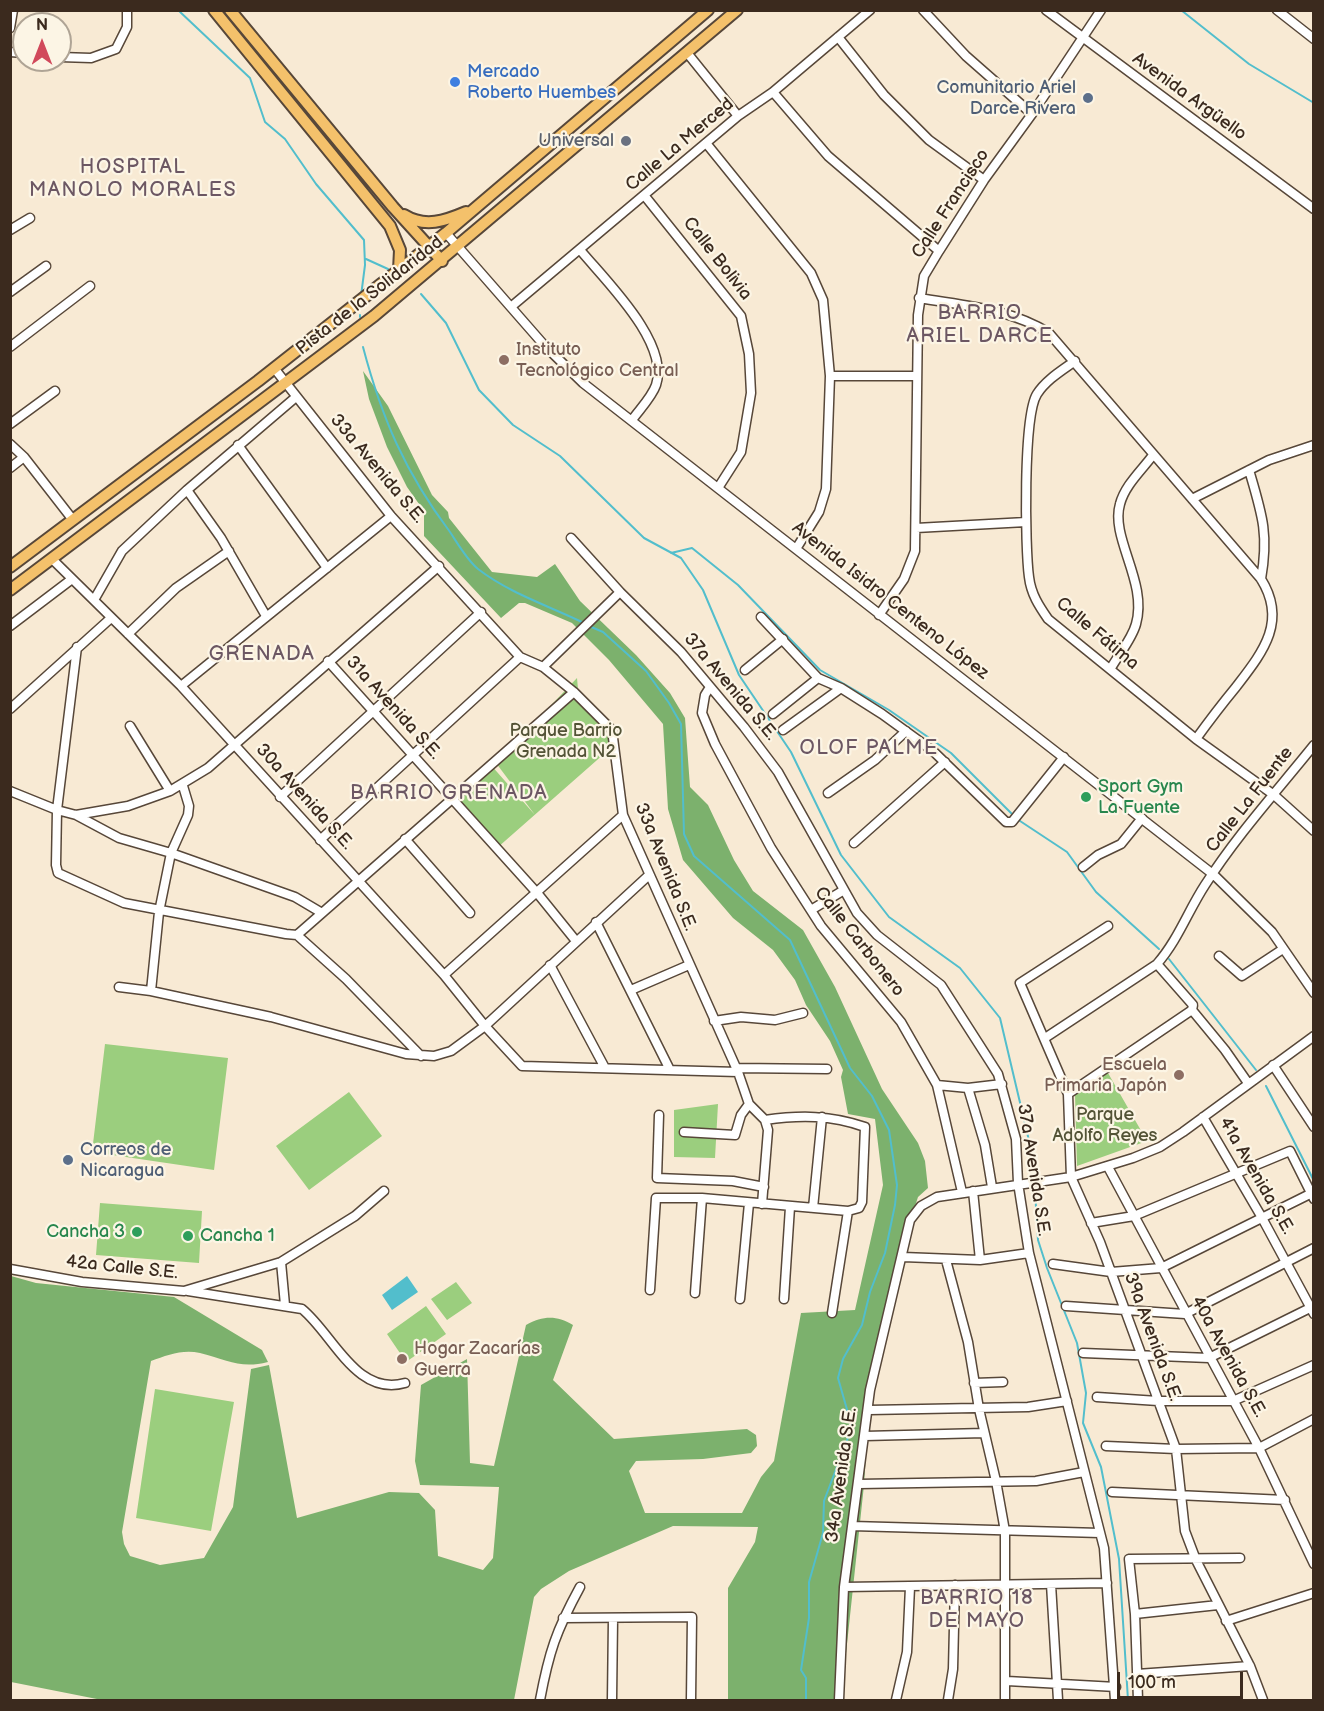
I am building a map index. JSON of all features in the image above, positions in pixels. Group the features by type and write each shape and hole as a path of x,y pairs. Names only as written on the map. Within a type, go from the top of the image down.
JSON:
{"main road":[{"path":"214,10 390,226 400,250 399,270"},
{"path":"230,10 393,207 442,261"},
{"name":"Pista de la Solidaridad","path":"10,567 274,368 446,233 708,10"},
{"name":"Pista de la Solidaridad","path":"10,590 286,383 442,261 737,10"},
{"path":"393,207 411,219 429,223 447,219 477,207"}],"street":[{"path":"10,28 13,10"},
{"path":"72,57 91,58 116,49 127,27 127,10"},
{"name":"Calle La Merced","path":"512,306 738,116 773,92 870,10"},
{"path":"923,10 966,56 1032,114"},
{"name":"Avenida Argüello","path":"1046,10 1314,209"},
{"name":"Calle Francisco","path":"879,615 904,579 915,551 919,298 924,276 984,180 1032,114 1101,10"},
{"path":"1277,10 1314,39"},
{"path":"838,38 884,95 929,140 984,180"},
{"path":"688,54 738,116"},
{"path":"773,92 828,156 939,251"},
{"path":"706,143 811,273 823,300 830,376 826,489 819,512 796,549"},
{"name":"Calle Bolivia","path":"644,195 741,316 749,354 751,393 741,452 718,488"},
{"path":"10,230 30,218"},
{"name":"Avenida Isidro Centeno López","path":"446,233 544,345 583,383 1214,875 1272,932 1314,993"},
{"path":"581,250 641,326 657,356 656,385 632,420"},
{"path":"10,292 46,266"},
{"path":"10,347 90,286"},
{"path":"919,298 1003,312 1025,319 1049,333 1261,579 1268,591 1273,609 1265,649 1196,739"},
{"name":"Calle Fátima","path":"1074,361 1050,378 1036,395 1029,413 1026,522 1029,578 1035,599 1048,619 1196,739 1274,795 1314,831"},
{"name":"33a Avenida S.E.","path":"274,368 392,516 520,657 543,667 574,692 612,730 623,815 648,876 737,1070 749,1104 765,1120"},
{"path":"830,376 917,376"},
{"path":"10,424 55,391"},
{"path":"94,600 122,551 187,490 296,397"},
{"path":"10,444 24,457 73,520"},
{"path":"238,445 327,568"},
{"path":"1192,499 1269,460 1314,445"},
{"path":"1111,668 1136,627 1140,603 1121,537 1119,506 1124,492 1153,455"},
{"path":"10,468 24,457"},
{"path":"1250,470 1265,527 1267,548 1261,579"},
{"path":"187,490 229,551 266,616"},
{"path":"181,686 392,516"},
{"path":"916,528 1026,522"},
{"name":"37a Avenida S.E.","path":"571,538 620,592 681,652 778,772 857,913 877,935 941,985 962,1014 1002,1084 1016,1139 1018,1183 1029,1253 1100,1533 1107,1583 1116,1687 1115,1701"},
{"path":"128,634 176,588 229,551"},
{"name":"30a Avenida S.E.","path":"52,559 181,686 444,975 485,1026 522,1066 605,1068"},
{"path":"76,815 128,806 183,786 208,768 439,566"},
{"path":"10,626 72,579"},
{"path":"543,667 620,592"},
{"path":"280,796 481,612"},
{"path":"761,616 818,678 841,688 906,731 945,762 1006,822 1012,822 1064,757"},
{"path":"10,710 111,618"},
{"path":"745,670 783,639"},
{"path":"77,647 57,810 56,865 58,873 114,900 159,912 297,935 346,979 421,1056"},
{"path":"320,840 520,657"},
{"name":"31a Avenida S.E.","path":"328,661 538,894 576,941"},
{"path":"773,714 818,678"},
{"name":"Calle Carbonero","path":"710,687 705,695 702,713 715,744 771,848 811,910 849,962 901,1022 937,1085 962,1192"},
{"path":"783,730 841,688"},
{"path":"297,935 574,692"},
{"path":"130,726 170,791"},
{"path":"828,793 875,760 906,731"},
{"name":"Calle La Fuente","path":"1045,1038 1157,964 1170,949 1206,883 1214,875 1234,843 1314,745"},
{"path":"854,843 945,762"},
{"path":"151,991 159,912 171,853 188,815 189,806 183,786"},
{"path":"10,791 76,815 119,838 171,853 295,897 322,913"},
{"path":"444,975 538,894 623,815"},
{"path":"1083,867 1098,855 1121,844 1142,818"},
{"path":"405,839 470,913"},
{"path":"119,987 214,1003 421,1056 434,1056 451,1051 485,1026 648,876"},
{"path":"811,910 844,890"},
{"path":"596,922 670,1070"},
{"name":"39a Avenida S.E.","path":"1108,926 1020,983 1068,1094 1071,1177 1111,1272 1176,1449 1185,1531 1196,1560 1250,1666 1263,1701"},
{"path":"1219,956 1242,976 1283,949"},
{"path":"1157,964 1193,1005 1192,1010 1225,1050 1248,1083"},
{"path":"550,965 605,1068 827,1069"},
{"path":"631,990 689,965"},
{"path":"1068,1094 1192,1010"},
{"path":"714,1021 741,1017 775,1020 803,1013"},
{"name":"34a Avenida S.E.","path":"839,1701 844,1587 870,1390 910,1220 921,1206 938,1197 1018,1183 1071,1177 1108,1167 1160,1147 1314,1036"},
{"path":"1273,1065 1314,1127"},
{"path":"937,1085 968,1088 1002,1084"},
{"path":"968,1088 984,1145 992,1187"},
{"path":"684,1132 735,1135 741,1114 749,1104"},
{"path":"659,1115 657,1178 733,1180 764,1186"},
{"path":"650,1290 656,1198 702,1198 790,1207 848,1211 859,1208 862,1202 865,1127 843,1120 822,1117 796,1116 765,1120 769,1142 762,1204"},
{"path":"813,1208 822,1117"},
{"name":"41a Avenida S.E.","path":"1203,1117 1312,1309"},
{"path":"1053,1264 1111,1272 1161,1268 1261,1216 1312,1195 1290,1151 1134,1216 1091,1223"},
{"name":"40a Avenida S.E.","path":"1108,1167 1285,1500 1314,1564"},
{"name":"42a Calle S.E.","path":"10,1269 82,1282 184,1290 281,1262 355,1216 384,1191"},
{"path":"973,1191 980,1260"},
{"path":"695,1293 702,1198"},
{"path":"740,1299 749,1203"},
{"path":"784,1299 790,1207"},
{"path":"832,1313 848,1211"},
{"path":"1066,1306 1185,1314 1314,1248"},
{"path":"903,1257 980,1260 1029,1253"},
{"path":"946,1260 968,1342 979,1409 1005,1532 1005,1701"},
{"path":"281,1262 285,1305"},
{"path":"184,1290 302,1309 317,1321 337,1352 377,1383 392,1387 405,1383"},
{"path":"1083,1353 1209,1358 1312,1309"},
{"path":"1097,1397 1158,1401 1233,1401 1314,1365"},
{"path":"974,1383 1003,1382"},
{"path":"869,1410 1028,1407 1068,1401"},
{"path":"1106,1446 1176,1449 1258,1448 1314,1419"},
{"path":"865,1436 984,1433"},
{"path":"859,1484 1035,1481 1084,1472"},
{"path":"1112,1492 1285,1500"},
{"path":"852,1526 1100,1533"},
{"path":"1138,1701 1135,1614 1129,1559 1240,1558"},
{"path":"844,1587 1107,1583"},
{"path":"1051,1584 1058,1701"},
{"path":"948,1701 953,1669 955,1585"},
{"path":"540,1701 548,1655 563,1618 580,1587"},
{"path":"896,1701 907,1652 910,1587"},
{"path":"1226,1621 1314,1593"},
{"path":"1135,1614 1218,1605"},
{"path":"563,1618 692,1617 691,1701"},
{"path":"612,1701 613,1619"},
{"path":"1137,1674 1250,1666"},
{"path":"1006,1680 1058,1686 1116,1687"}],"green space":[{"path":"363,371 388,406 432,495 448,512 449,518 492,572 537,577 555,564 580,601 636,655 670,693 685,718 690,787 708,805 734,860 753,891 803,930 835,987 882,1089 918,1143 925,1161 928,1188 918,1197 909,1225 870,1390 864,1485 841,1700 728,1700 728,1588 755,1542 758,1527 673,1526 569,1571 541,1589 534,1597 514,1700 102,1700 11,1682 11,1276 36,1283 174,1297 262,1350 268,1362 250,1365 187,1352 151,1361 122,1532 124,1544 130,1556 160,1565 204,1558 233,1507 251,1369 269,1365 297,1518 389,1492 419,1493 435,1510 438,1556 483,1570 493,1558 499,1487 420,1485 415,1461 421,1385 467,1359 470,1463 494,1466 526,1325 550,1318 567,1322 573,1325 553,1380 614,1439 747,1429 756,1435 757,1446 751,1453 703,1459 636,1461 629,1471 645,1513 742,1513 761,1477 774,1461 801,1313 855,1310 883,1185 875,1119 848,1114 841,1077 843,1070 830,1041 806,1005 795,980 773,950 733,918 683,860 668,809 663,724 609,660 572,623 525,603 519,603 501,618 424,536 424,511 407,487 387,447 369,399"},
{"name":"Parque Barrio Grenada N2","path":"577,678 578,689 613,746 535,815 496,763"},
{"path":"490,764 535,815 497,848 452,797"},
{"path":"105,1044 228,1058 214,1170 92,1152"},
{"name":"Parque Adolfo Reyes","path":"1108,1073 1147,1141 1077,1166 1075,1095"},
{"path":"349,1092 382,1136 309,1190 276,1146"},
{"path":"718,1104 715,1158 674,1157 674,1110"},
{"path":"100,1203 202,1211 199,1263 96,1255"},
{"path":"456,1282 472,1303 447,1320 431,1299"},
{"path":"426,1306 446,1334 406,1362 387,1334"},
{"path":"155,1389 234,1402 211,1531 136,1518"}],"water":[{"path":"407,1276 418,1292 392,1310 382,1295"}],"waterway":[{"path":"178,10 250,78 265,122 285,139 316,184 364,240 365,265 361,296"},
{"path":"1181,10 1249,64 1314,103"},
{"path":"366,259 388,269"},
{"path":"421,294 446,323 479,390 513,425 560,456 644,538 681,558 703,590 739,675 791,752 841,855 889,917 960,968 1000,1018 1035,1166 1034,1176"},
{"path":"363,347 378,398 397,444 420,488 466,557 490,578 584,623"},
{"path":"671,553 692,548 738,585 820,670 889,710 951,753 1013,815"},
{"path":"589,626 603,632 646,671 669,703 681,724 684,834 694,856 790,940 850,1068 872,1096 889,1130 897,1185 895,1205 885,1253 870,1292 862,1325 843,1359 838,1378 852,1427 824,1501 823,1533 809,1582 809,1618 801,1670 806,1678 806,1700"},
{"path":"1017,819 1067,852 1096,892 1159,949"},
{"path":"1169,959 1256,1070"},
{"path":"1266,1086 1314,1181"},
{"path":"1035,1191 1038,1240 1077,1343 1086,1393 1083,1423 1101,1467 1119,1559 1128,1700"}],"place":[{"name":"Mercado Roberto Huembes","path":"455,82"},
{"name":"Comunitario Ariel Darce Rivera","path":"1088,98"},
{"name":"Universal","path":"626,141"},
{"name":"Instituto Tecnológico Central","path":"504,360"},
{"name":"Sport Gym La Fuente","path":"1086,797"},
{"name":"Escuela Primaria Japón","path":"1179,1075"},
{"name":"Correos de Nicaragua","path":"68,1160"},
{"name":"Cancha 3","path":"137,1232"},
{"name":"Cancha 1","path":"188,1236"},
{"name":"Hogar Zacarías Guerra","path":"402,1359"}],"district":[{"name":"HOSPITAL MANOLO MORALES","path":"133,180"},
{"name":"BARRIO ARIEL DARCE","path":"980,326"},
{"name":"GRENADA","path":"262,655"},
{"name":"OLOF PALME","path":"869,749"},
{"name":"BARRIO GRENADA","path":"449,794"},
{"name":"BARRIO 18 DE MAYO","path":"977,1610"}]}
